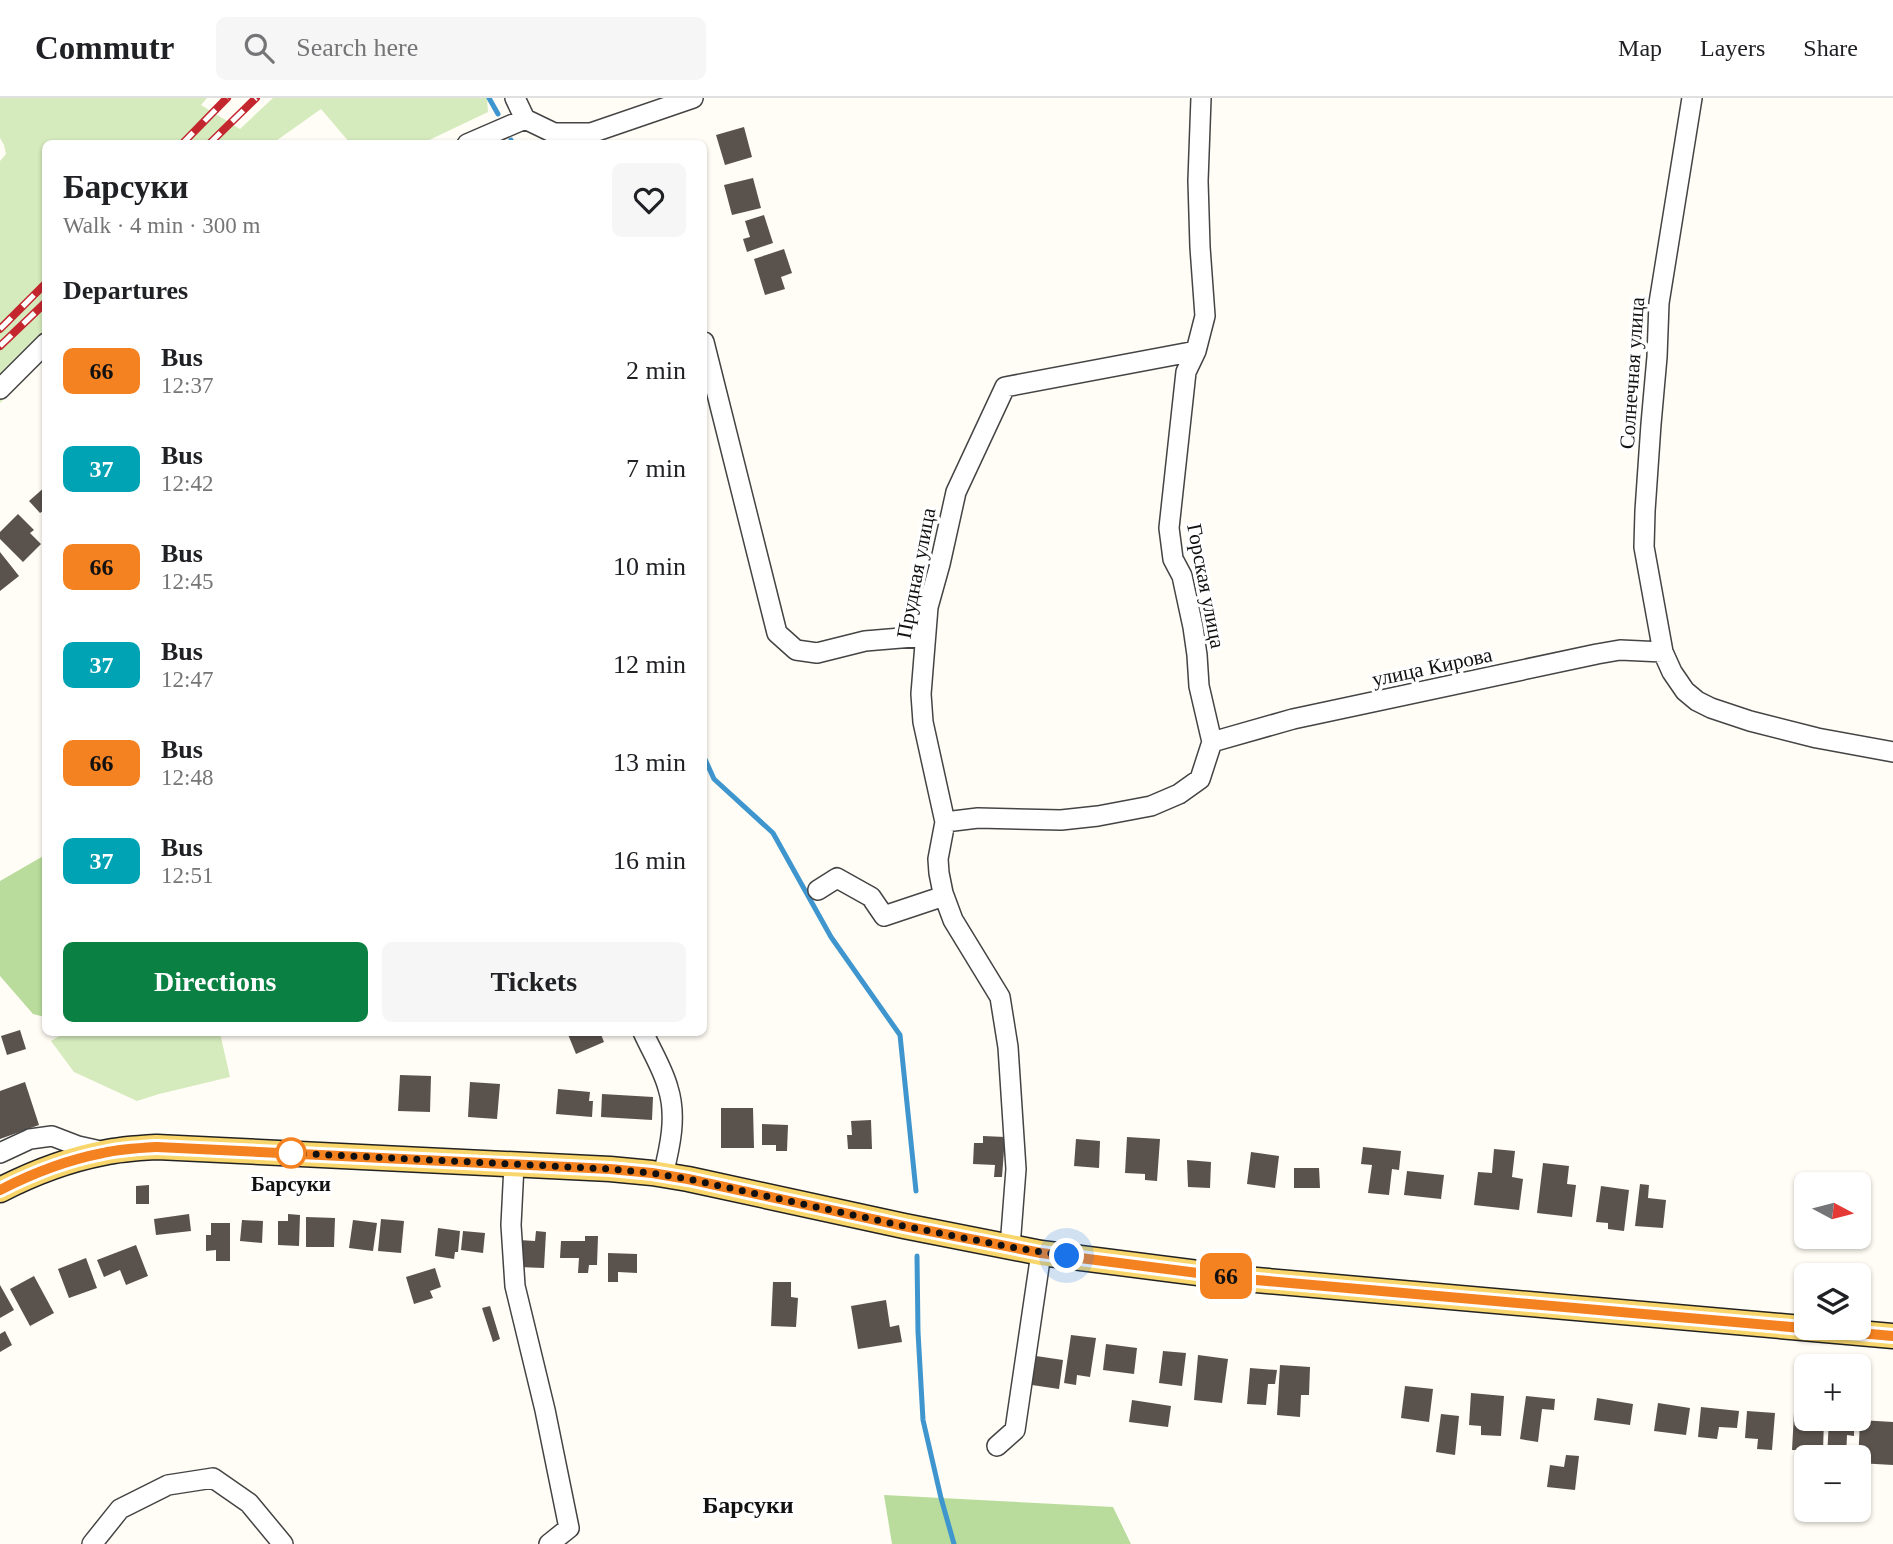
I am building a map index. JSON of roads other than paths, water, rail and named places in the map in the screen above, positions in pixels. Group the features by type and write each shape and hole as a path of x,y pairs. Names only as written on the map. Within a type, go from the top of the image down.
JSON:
{"main road":[{"path":"0,1190 35,1173 105,1152 157,1147 610,1169 663,1175 1041,1253 1245,1279 1893,1336"}],"street":[{"path":"515,98 525,119 554,133 591,133 693,98"},
{"name":"Горская улица","path":"1201,98 1198,181 1205,316 1196,351 1186,372 1169,528 1173,559 1182,576 1193,627 1199,686 1212,742"},
{"name":"Солнечная улица","path":"1692,98 1659,303 1645,511 1644,547 1663,652 1685,691 1712,708 1817,738 1893,752"},
{"path":"476,140 525,119"},
{"path":"0,389 42,347"},
{"name":"Прудная улица","path":"1010,1247 1016,1169 1008,1048 1000,997 959,931 944,896 939,873 938,859 946,822 923,722 921,694 928,607 956,492 1005,387 1196,351"},
{"path":"707,354 777,633 796,650 817,653 864,641 926,636"},
{"name":"улица Кирова","path":"1212,742 1293,719 1597,654 1620,650 1663,652"},
{"path":"946,822 978,818 1061,820 1152,806 1179,794 1200,779 1212,742"},
{"path":"818,890 837,878 871,897 884,916 944,896"},
{"path":"645,1036 668,1088 672,1113 669,1151 663,1175"},
{"path":"0,1153 30,1139 52,1136 105,1152"},
{"path":"514,1165 511,1225 515,1286 545,1410 570,1536 549,1544"},
{"path":"997,1446 1015,1430 1041,1253"},
{"path":"92,1544 120,1509 168,1485 212,1478 249,1503 283,1544"}],"waterway":[{"path":"489,98 498,114"},
{"path":"707,764 714,779 773,833 831,937 900,1035 916,1191"},
{"path":"917,1256 923,1420 954,1544"}],"railway":[{"path":"186,140 227,98"},
{"path":"213,140 256,98"},
{"path":"0,329 42,287"},
{"path":"0,346 42,306"}],"place":[{"name":"Барсуки","path":"291,1153"}],"district":[{"name":"Барсуки","path":"748,1505"}]}
